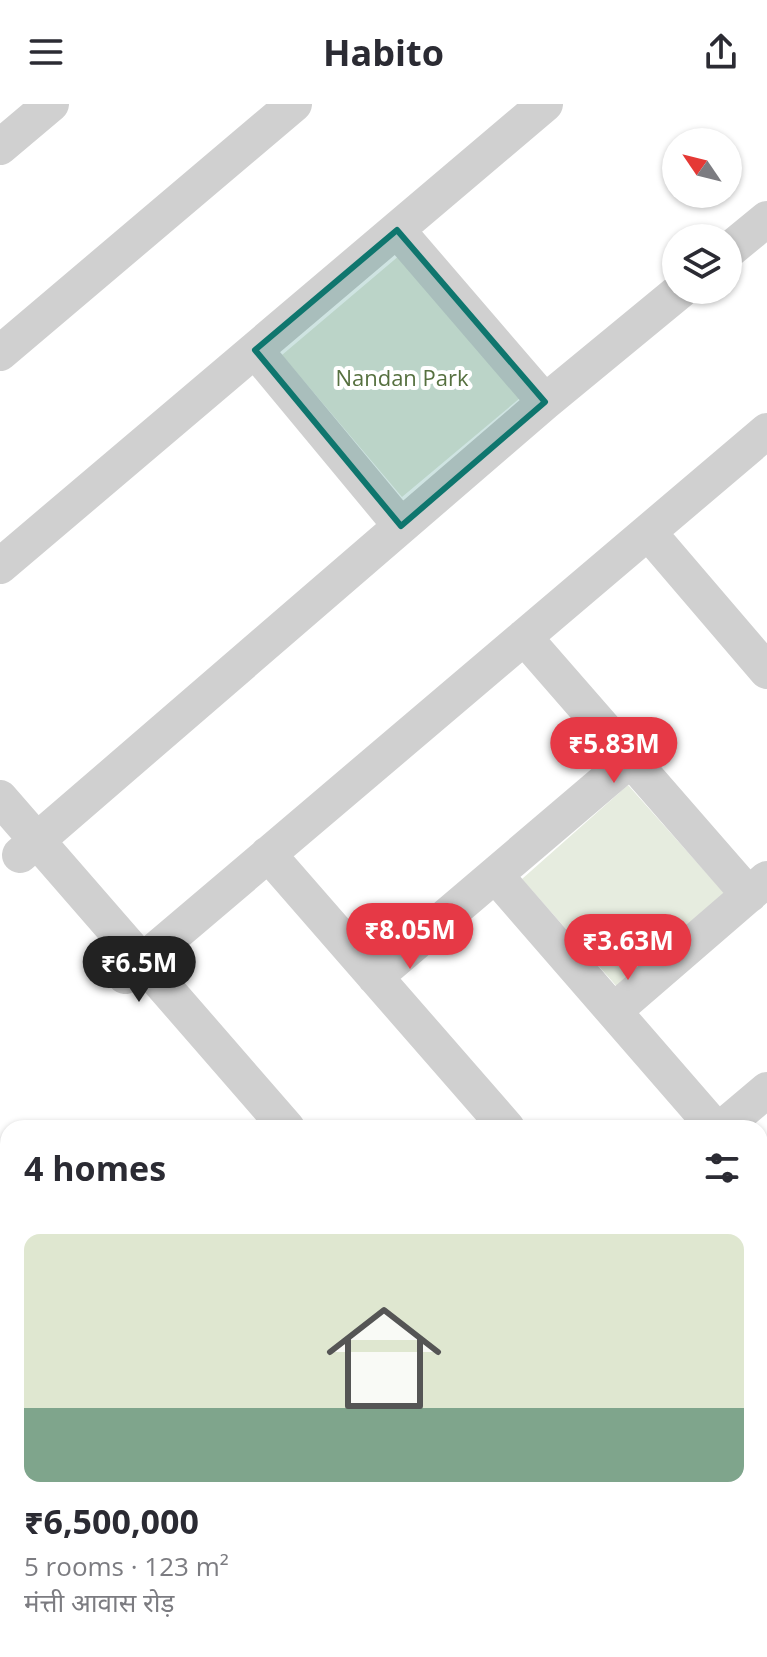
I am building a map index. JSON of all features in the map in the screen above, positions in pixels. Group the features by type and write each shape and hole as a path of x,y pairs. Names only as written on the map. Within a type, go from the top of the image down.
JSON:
{"street":[{"path":"0,147 51,104"},
{"path":"0,353 294,104"},
{"path":"4,554 397,230 530,109"},
{"path":"742,240 767,219"},
{"path":"397,230 545,402"},
{"path":"19,842 664,304"},
{"path":"255,350 401,526"},
{"path":"133,968 767,431"},
{"path":"648,532 762,654"},
{"path":"524,637 631,759 758,887 614,1011"},
{"path":"375,977 631,759"},
{"path":"0,798 19,842 133,968 279,1120"},
{"path":"268,854 500,1120"},
{"path":"496,876 708,1120"},
{"path":"133,968 251,1120"},
{"path":"731,1120 767,1090"}],"highlighted area":[{"path":"397,230 545,402 401,526 255,350"}],"green space":[{"name":"Nandan Park","path":"400,255 520,398 402,497 282,355"},
{"path":"628,785 726,895 619,989 522,879"}]}
